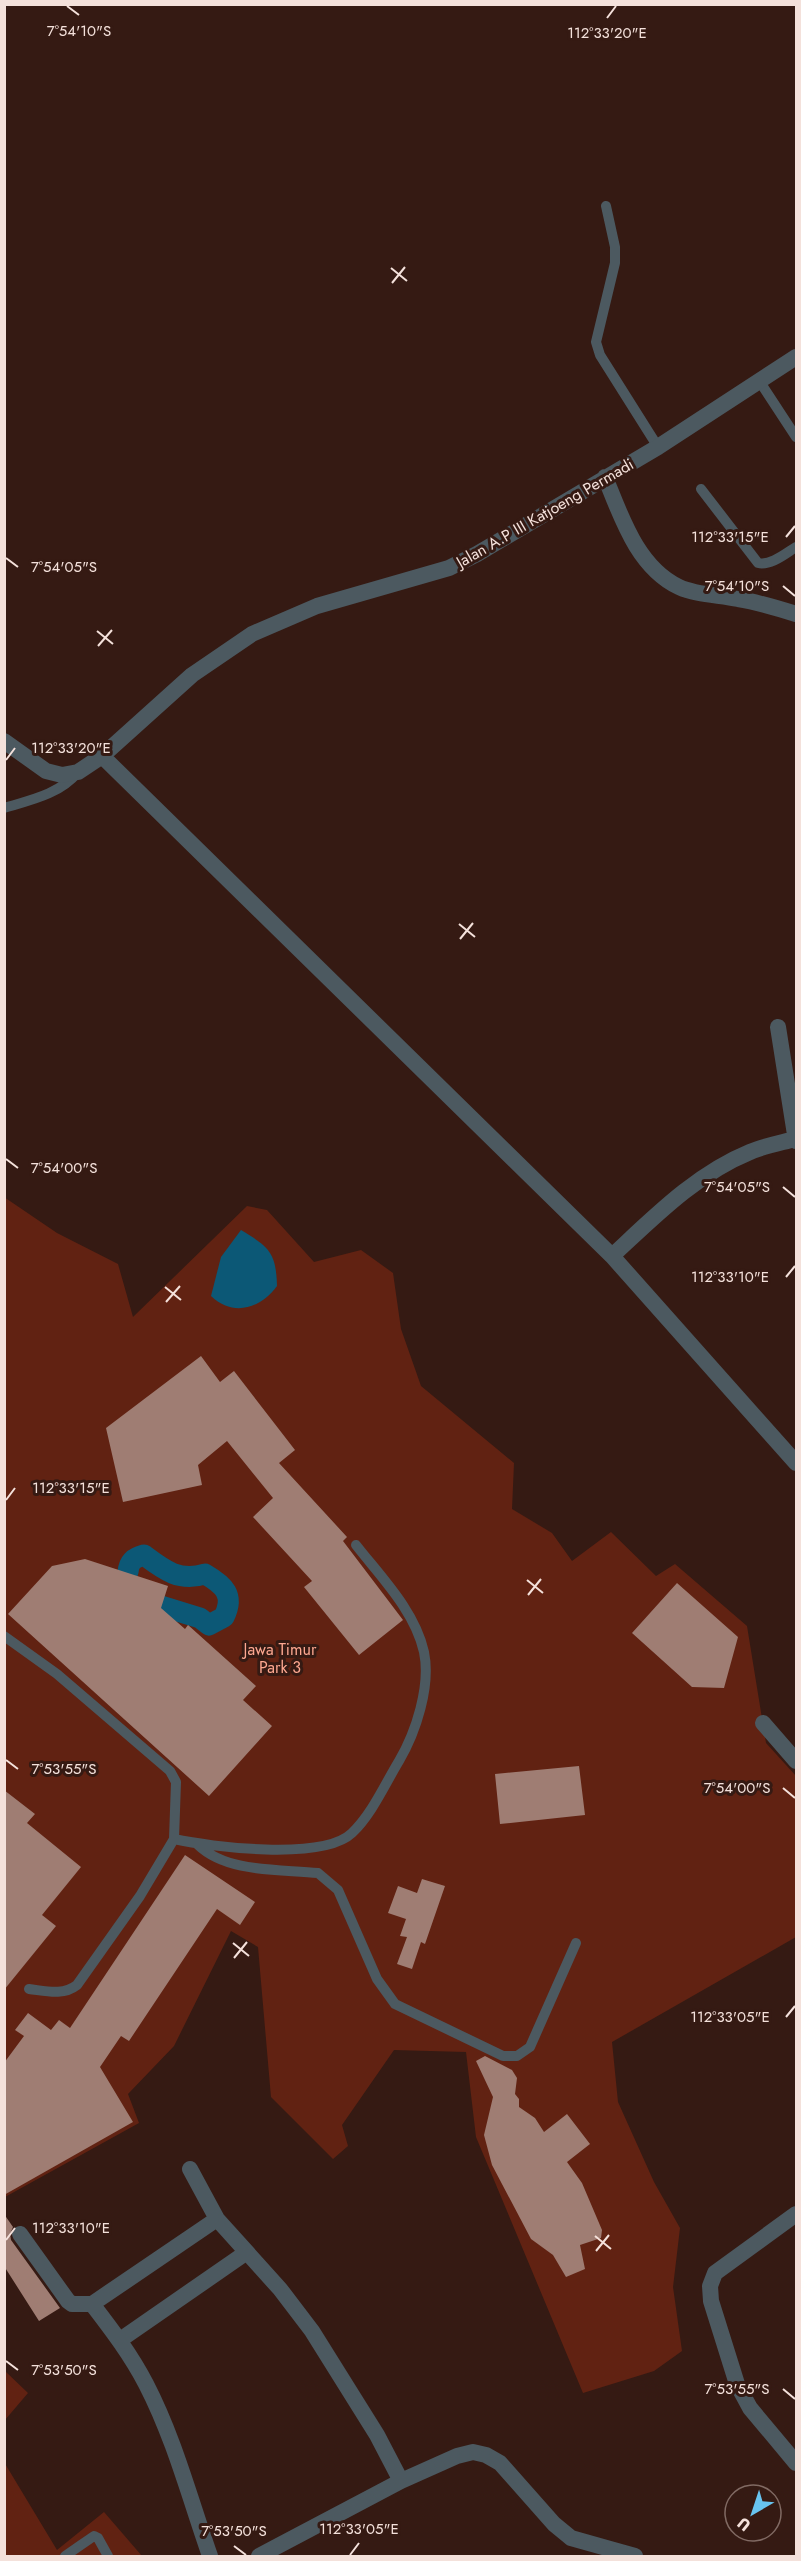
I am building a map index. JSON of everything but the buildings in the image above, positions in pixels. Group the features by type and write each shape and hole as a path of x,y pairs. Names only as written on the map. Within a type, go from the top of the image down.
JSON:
{"street":[{"name":"Jalan A.P III Katjoeng Permadi","path":"78,772 102,756 192,675 252,634 317,606 449,568 658,447 796,357"},
{"path":"605,477 628,533 648,562 676,586 688,591 750,601 796,614"},
{"path":"4,741 46,771 62,775 78,772"},
{"path":"102,756 612,1256 793,1452"},
{"path":"612,1256 658,1213 724,1164 751,1151 796,1140 778,1027"},
{"path":"763,1724 796,1761"},
{"path":"190,2169 217,2219 312,2331 377,2434 401,2481"},
{"path":"796,2214 715,2273 710,2286 711,2301 737,2384 750,2408 796,2463"},
{"path":"20,2234 68,2301 72,2304 92,2304 217,2219"},
{"path":"120,2340 247,2252"},
{"path":"92,2304 120,2340 146,2384 162,2418 210,2556"},
{"path":"259,2556 401,2481 457,2456 473,2452 486,2455 511,2472 554,2524 570,2538 635,2556"}],"lane":[{"path":"606,206 615,247 615,263 596,342 600,355 658,447"},
{"path":"760,382 796,437"},
{"path":"701,489 758,563 764,564 774,560 796,547"},
{"path":"4,808 52,793 72,780 78,772"},
{"path":"174,1839 198,1845 253,1850 294,1849 326,1845 351,1835 365,1817 407,1747 419,1710 425,1677 424,1652 414,1624 356,1545"},
{"path":"4,1636 57,1674 170,1771 176,1782 174,1839 140,1896 77,1985 69,1991 60,1993 29,1989"},
{"path":"198,1845 214,1858 229,1863 318,1873 330,1881 338,1890 376,1979 395,2004 503,2056 516,2056 530,2047 576,1943"},
{"path":"65,2556 94,2536 98,2538 108,2556"}],"green space":[{"name":"Jawa Timur Park 3","path":"4,1197 57,1233 118,1264 133,1317 247,1206 267,1210 314,1262 361,1250 393,1273 401,1329 421,1386 514,1463 512,1509 552,1533 572,1561 611,1532 656,1576 675,1564 747,1626 766,1743 796,1776 796,1937 612,2042 618,2102 654,2182 680,2228 673,2287 682,2351 654,2371 583,2393 476,2137 466,2052 394,2050 342,2125 348,2146 333,2159 271,2097 258,1947 231,1931 174,2046 128,2094 139,2123 5,2197"},
{"path":"5,2371 28,2393 5,2420"},
{"path":"4,2462 57,2550 104,2512 142,2556 5,2556"}],"water":[{"path":"241,1230 264,1246 273,1258 277,1286 263,1300 246,1308 228,1307 211,1296 221,1257"}],"waterway":[{"path":"128,1572 132,1561 144,1555 172,1573 187,1577 205,1574 218,1582 228,1597 224,1617 209,1625 200,1618 161,1606"}]}
